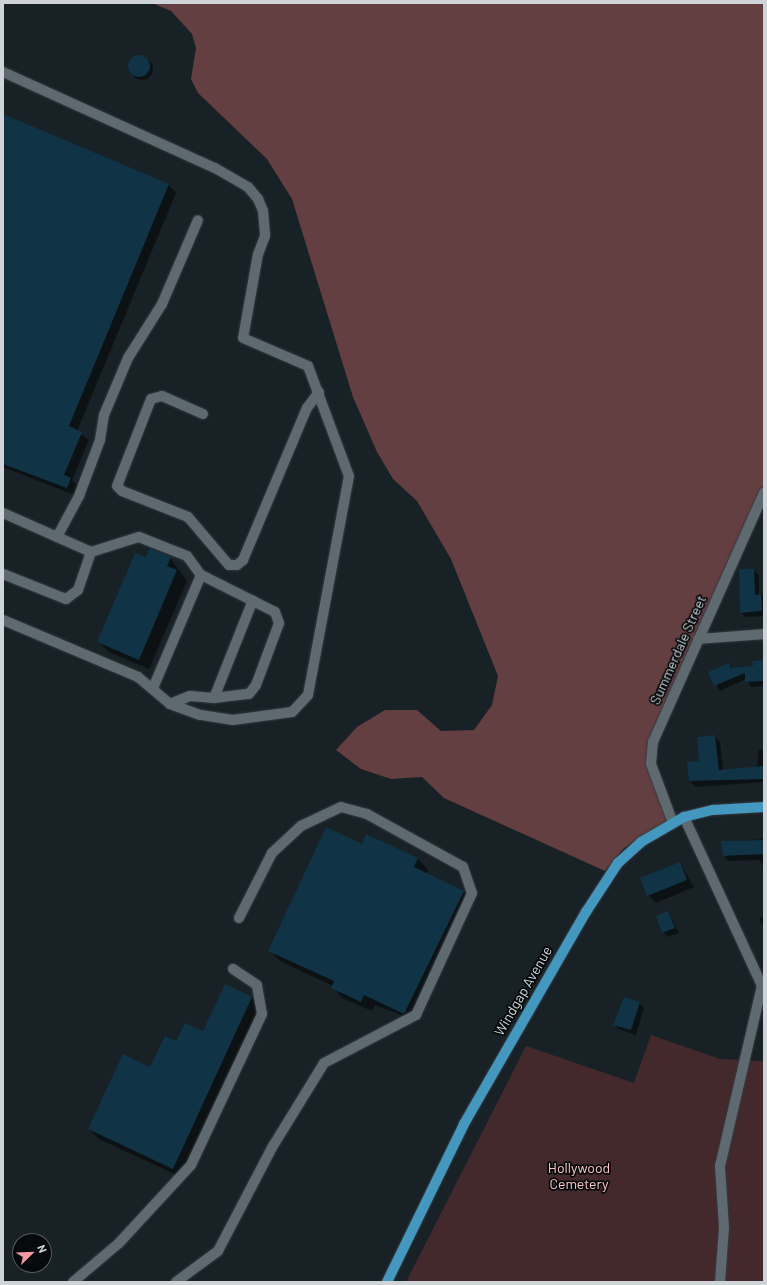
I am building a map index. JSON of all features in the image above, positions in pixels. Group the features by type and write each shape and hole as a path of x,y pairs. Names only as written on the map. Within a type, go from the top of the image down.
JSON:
{"main road":[{"name":"Windgap Avenue","path":"387,1282 464,1124 600,887 627,854 673,822 684,817 713,810 764,807"}],"street":[{"path":"3,72 215,168 248,187 258,199 266,224 243,338 307,364 344,458 349,483 308,695 292,712 281,716 233,720 200,715 170,704 153,688 138,677 3,620"},
{"path":"57,537 79,496 100,440 104,415 128,358 162,304 198,220"},
{"path":"203,414 162,396 151,399 117,486 122,491 188,518 229,565 237,565 243,560 307,408 319,392"},
{"name":"Summerdale Street","path":"673,822 651,754 698,639 764,493"},
{"path":"3,513 91,552 139,537 187,556 201,575 275,612 279,623 256,685 244,696 214,698 190,696 170,704"},
{"path":"3,574 66,599 78,590 91,552"},
{"path":"153,688 201,575"},
{"path":"214,698 253,600"},
{"path":"698,639 764,634"},
{"path":"176,1282 218,1251 273,1146 324,1063 416,1015 472,893 463,867 367,814 341,807 301,826 272,853 239,918"},
{"path":"684,817 763,987 720,1166 724,1227 720,1282"},
{"path":"72,1282 119,1243 191,1165 262,1014 257,985 233,969"}],"green space":[{"name":"Hollywood Cemetery","path":"651,1035 720,1059 764,1061 764,1282 406,1282 526,1046 634,1083"}],"shaded area":[{"path":"152,3 764,3 764,484 651,739 668,821 624,848 605,871 444,798 422,777 391,779 361,769 336,750 357,727 385,710 417,710 441,731 474,730 492,705 498,676 451,559 417,501 393,479 377,452 353,397 292,199 267,159 198,93 191,79 196,48 192,34 171,11"}],"building":[{"path":"139,55 147,58 150,66 147,74 139,77 131,74 128,66 131,58"},
{"path":"3,114 169,184 69,426 82,432 64,475 71,478 67,488 3,464"},
{"path":"150,548 171,557 167,566 177,570 139,660 97,642 135,553 146,557"},
{"path":"739,569 754,569 755,595 761,594 762,611 740,613"},
{"path":"764,660 764,681 745,682 745,673 714,686 708,672 729,663 731,668 753,666 752,661"},
{"path":"715,735 719,770 764,766 764,779 689,781 687,762 699,761 697,737"},
{"path":"326,827 362,844 366,834 418,858 414,867 464,891 404,1014 364,995 361,1002 331,988 334,981 268,951"},
{"path":"764,840 764,854 723,856 721,841"},
{"path":"680,862 687,880 647,896 640,878"},
{"path":"668,911 675,928 662,933 656,916"},
{"path":"225,984 252,997 173,1169 88,1129 123,1054 150,1067 165,1036 176,1041 185,1023 203,1031"},
{"path":"624,997 640,1002 631,1030 613,1025"}]}
